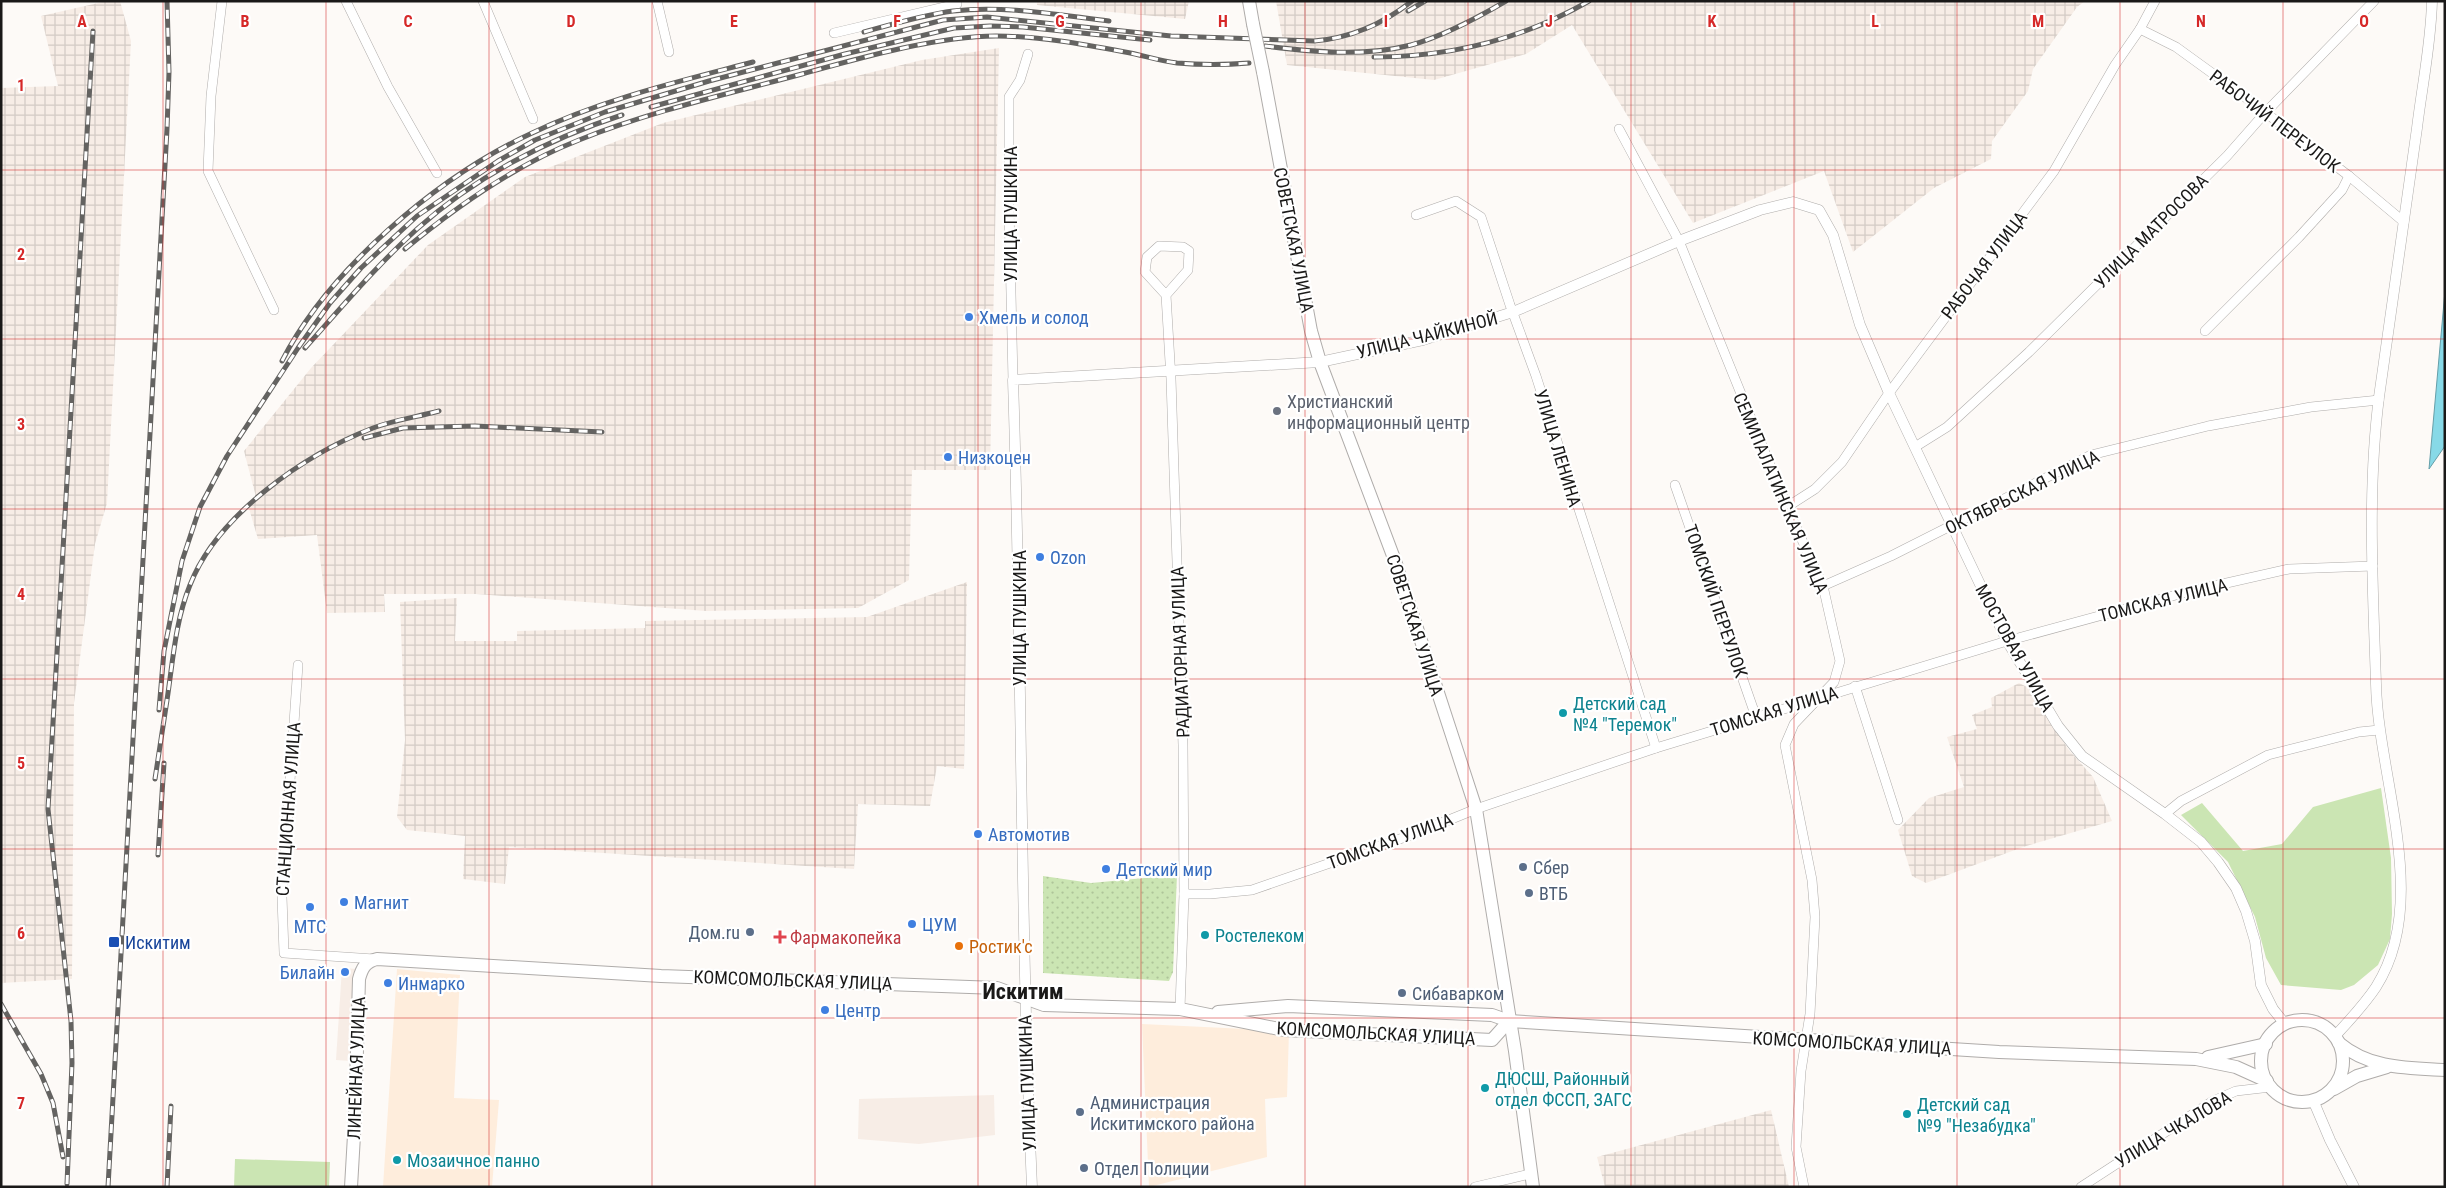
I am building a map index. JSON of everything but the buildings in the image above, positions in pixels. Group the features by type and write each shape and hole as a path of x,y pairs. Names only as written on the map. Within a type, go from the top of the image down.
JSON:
{"main road":[{"name":"СОВЕТСКАЯ УЛИЦА","path":"1249,1 1311,331 1320,362 1395,561 1476,809 1533,1187"},
{"name":"КОМСОМОЛЬСКАЯ УЛИЦА","path":"377,960 661,976 997,988 1044,1005 1180,1009 1284,1030 1492,1040 1509,1021"},
{"name":"ЛИНЕЙНАЯ УЛИЦА","path":"351,1187 355,1118 358,979 361,970 368,962 377,960"},
{"name":"КОМСОМОЛЬСКАЯ УЛИЦА","path":"1206,1014 1288,1006 1492,1015 1509,1021 1806,1040 2085,1056 2196,1059 2236,1067 2269,1084"},
{"path":"2388,1066 2357,1076 2313,1100 2298,1102 2288,1100 2269,1084 2262,1063 2266,1044 2275,1031 2285,1024 2297,1021 2314,1022 2322,1025 2337,1040 2364,1059 2388,1066 2445,1070"},
{"path":"2328,1093 2341,1075 2343,1064 2337,1040"},
{"name":"КОМСОМОЛЬСКАЯ УЛИЦА","path":"2196,1059 2236,1052 2266,1044"}],"street":[{"path":"222,1 211,96 208,171 274,310"},
{"path":"346,1 388,87 437,174"},
{"path":"483,1 533,119"},
{"path":"657,1 669,52"},
{"path":"834,33 957,4 957,1"},
{"name":"РАБОЧАЯ УЛИЦА","path":"1787,507 1815,489 1842,462 1889,394 2054,171 2115,65 2140,29 2155,1"},
{"name":"УЛИЦА МАТРОСОВА","path":"1915,447 1947,427 2029,352 2227,156 2264,114 2374,1"},
{"path":"2337,1040 2377,986 2395,940 2400,916 2401,888 2396,839 2379,730 2376,688 2373,484 2378,400 2404,222 2432,1"},
{"name":"РАБОЧИЙ ПЕРЕУЛОК","path":"2140,29 2176,47 2350,176 2404,222"},
{"name":"УЛИЦА ПУШКИНА","path":"1028,54 1020,80 1009,97 1009,207 1018,546 1024,998 1032,1187"},
{"name":"СЕМИПАЛАТИНСКАЯ УЛИЦА","path":"1619,129 1679,241 1787,507 1823,586 1840,661 1834,682 1820,699 1794,724 1785,745 1812,880 1814,948 1810,1014 1796,1147 1804,1187"},
{"path":"2204,332 2299,237 2342,190 2350,176"},
{"name":"УЛИЦА ЛЕНИНА","path":"1416,214 1456,201 1481,217 1536,376 1656,748"},
{"name":"УЛИЦА ЧАЙКИНОЙ","path":"1013,380 1320,362 1423,340 1513,312 1679,241 1760,210 1793,202 1819,210"},
{"name":"МОСТОВАЯ УЛИЦА","path":"1819,210 1833,234 1860,325 1889,394 2007,641 2058,726 2082,756 2165,814 2201,842 2236,888 2255,941 2261,985 2273,1009 2285,1024"},
{"path":"1159,246 1183,247 1189,251 1188,270 1166,295 1145,272 1147,257 1159,246"},
{"name":"РАДИАТОРНАЯ УЛИЦА","path":"1166,295 1168,361 1171,371 1183,745 1184,894 1180,1009"},
{"name":"ОКТЯБРЬСКАЯ УЛИЦА","path":"1823,586 1891,556 2092,455 2208,426 2311,407 2378,400"},
{"name":"ТОМСКИЙ ПЕРЕУЛОК","path":"1675,485 1756,717"},
{"name":"ТОМСКАЯ УЛИЦА","path":"1184,894 1210,894 1252,890 1417,833 1476,809 1656,748 2007,641 2187,592 2289,568 2373,566"},
{"name":"СТАНЦИОННАЯ УЛИЦА","path":"298,665 282,897 284,953 377,960"},
{"path":"1855,686 1898,820"},
{"path":"2165,814 2182,801 2268,755 2359,732 2379,730"},
{"name":"УЛИЦА ЧКАЛОВА","path":"2081,1187 2213,1101 2236,1091 2269,1084"},
{"path":"2313,1100 2330,1140 2354,1187"},
{"path":"1475,1187 1530,1174"}],"shaded area":[{"path":"107,1 120,1 131,41 107,503 95,544 74,703 72,979 1,983 1,88 58,86 41,16"},
{"path":"1037,1 1189,1 1185,19 1037,5"},
{"path":"1276,1 2085,1 2077,7 2033,69 2028,91 1992,141 1991,159 1934,188 1853,252 1824,171 1693,223 1572,25 1526,54 1434,80 1287,65"},
{"path":"999,48 990,470 912,470 909,580 858,608 706,611 476,594 384,594 385,612 327,613 317,535 258,539 248,505 256,497 244,451 311,368 428,245 525,177 663,123 922,60"},
{"path":"967,582 964,769 937,766 930,806 858,804 854,869 509,847 505,884 463,879 465,836 407,830 397,817 405,740 400,602 457,598 455,641 517,641 517,631 645,628 645,621 867,617"},
{"path":"2019,683 2029,688 2068,749 2093,777 2112,821 2023,847 1926,883 1912,876 1898,830 1929,798 1964,787 1947,737 1977,729 1972,715 1992,707 1991,698"},
{"path":"342,968 357,969 350,1061 336,1060"},
{"path":"397,969 460,975 454,1098 499,1100 492,1187 383,1187"},
{"path":"1142,1024 1289,1031 1287,1097 1265,1099 1267,1157 1149,1187"},
{"path":"994,1095 995,1135 919,1144 858,1139 859,1099"},
{"path":"1771,1110 1789,1187 1605,1187 1597,1157"}],"green space":[{"path":"2381,788 2391,858 2392,914 2390,939 2378,965 2354,985 2341,990 2281,985 2266,958 2255,917 2228,862 2181,815 2202,803 2243,851 2282,844 2313,807"},
{"path":"1177,875 1173,972 1169,981 1043,973 1043,876 1091,883"},
{"path":"235,1159 330,1162 329,1187 234,1187"}],"water":[{"path":"2445,291 2445,446 2429,469"}],"railway":[{"path":"108,1187 167,129 169,72 167,1"},
{"path":"159,710 164,651 182,561 200,507 227,456 298,348 330,303 361,268 417,216 498,161 535,140 605,112 709,81 943,20 987,17 1171,36 1314,41 1354,33 1390,17 1412,1"},
{"path":"1408,11 1425,1"},
{"path":"1265,46 1338,52 1393,49 1448,32 1506,1"},
{"path":"1374,57 1430,54 1485,43 1538,26 1589,1"},
{"path":"864,32 931,15 972,9 1011,10 1109,21"},
{"path":"651,107 845,54 954,28 1023,27 1150,40"},
{"path":"67,1184 72,1063 71,1021 48,809 93,31"},
{"path":"405,249 445,217 510,174 555,150 579,140 634,120 690,104 899,49 973,37 1012,36 1077,43 1177,63 1249,63"},
{"path":"282,361 302,327 357,260 423,200 495,152 530,134 584,111 639,93 753,62"},
{"path":"305,348 387,258 439,210 488,176 540,148 622,115"},
{"path":"155,779 181,613 190,585 203,559 220,535 242,511 266,490 320,454 347,439 373,428 439,411"},
{"path":"364,438 403,428 475,426 602,432"},
{"path":"158,855 164,763"},
{"path":"1,1004 41,1074 53,1103 63,1157"},
{"path":"167,1187 171,1106"}],"place":[{"name":"Хмель и солод","path":"969,317"},
{"name":"Христианский информационный центр","path":"1277,411"},
{"name":"Низкоцен","path":"948,457"},
{"name":"Ozon","path":"1040,557"},
{"name":"Детский сад №4 \"Теремок\"","path":"1563,713"},
{"name":"Автомотив","path":"978,834"},
{"name":"Сбер","path":"1523,867"},
{"name":"Детский мир","path":"1106,869"},
{"name":"ВТБ","path":"1529,893"},
{"name":"Магнит","path":"344,902"},
{"name":"МТС","path":"310,907"},
{"name":"ЦУМ","path":"912,924"},
{"name":"Дом.ru","path":"750,932"},
{"name":"Ростелеком","path":"1205,935"},
{"name":"Фармакопейка","path":"780,937"},
{"name":"Искитим","path":"114,942"},
{"name":"Ростик'с","path":"959,946"},
{"name":"Билайн","path":"345,972"},
{"name":"Инмарко","path":"388,983"},
{"name":"Сибаварком","path":"1402,993"},
{"name":"Центр","path":"825,1010"},
{"name":"ДЮСШ, Районный отдел ФССП, ЗАГС","path":"1485,1088"},
{"name":"Администрация Искитимского района","path":"1080,1112"},
{"name":"Детский сад №9 \"Незабудка\"","path":"1907,1114"},
{"name":"Мозаичное панно","path":"397,1160"},
{"name":"Отдел Полиции","path":"1084,1168"}],"district":[{"name":"Искитим","path":"1023,991"}]}
